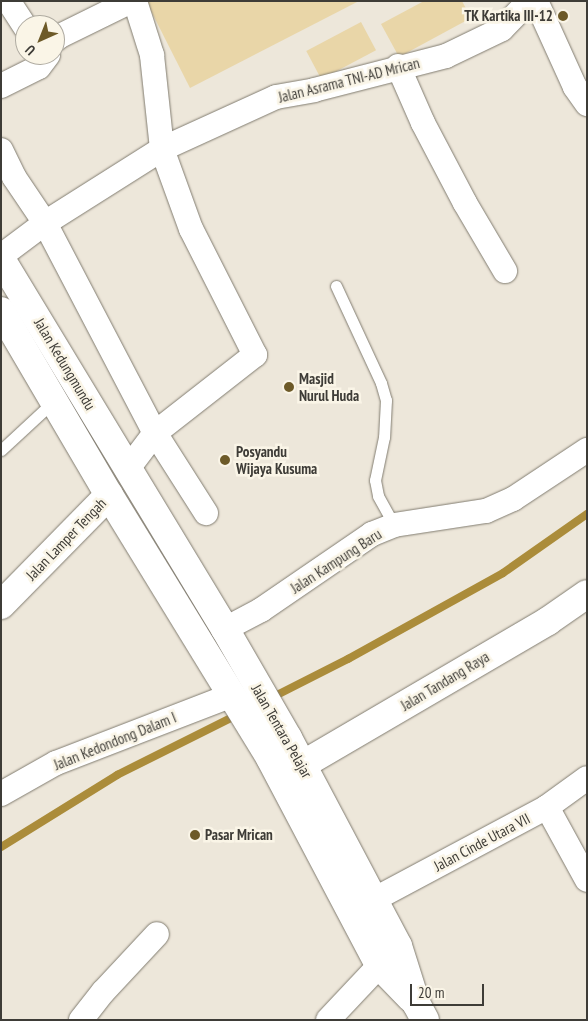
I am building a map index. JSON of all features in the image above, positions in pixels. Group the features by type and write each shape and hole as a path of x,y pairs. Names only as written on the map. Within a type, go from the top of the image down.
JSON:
{"main road":[{"name":"Jalan Kedungmundu","path":"1,258 127,470"},
{"name":"Jalan Kedungmundu","path":"1,311 108,495"},
{"name":"Jalan Lamper Tengah","path":"1,605 108,495 127,470"},
{"name":"Jalan Tentara Pelajar","path":"127,470 225,629 242,696"},
{"name":"Jalan Tentara Pelajar","path":"108,495 242,696 279,748 379,965 420,1011"},
{"name":"Jalan Tandang Raya","path":"302,766 548,621 587,594"},
{"name":"Jalan Tentara Pelajar","path":"279,748 302,766 398,946 420,1011"}],"street":[{"path":"65,34 131,1"},
{"path":"127,470 155,433 254,355 191,229 162,149 152,55 135,1"},
{"name":"Jalan Asrama TNI-AD Mrican","path":"1,258 45,224 162,149 276,97 323,88 398,66 446,56 502,29 529,1"},
{"path":"536,1 574,87 587,104"},
{"path":"7,3 16,15"},
{"path":"1,86 40,65"},
{"path":"398,66 436,147 506,271"},
{"path":"1,150 14,177 45,224 155,433 206,513"},
{"name":"Jalan Kampung Baru","path":"225,629 262,610 372,534 394,525 486,512 513,499 587,450"},
{"name":"Jalan Kedondong Dalam I","path":"1,794 56,763 242,696"},
{"name":"Jalan Cinde Utara VII","path":"373,900 547,807 587,778"},
{"path":"547,807 587,880"},
{"path":"82,1020 103,992 157,934"},
{"path":"328,1020 398,946"}],"lane":[{"path":"336,286 381,383 386,400 384,437 375,480 378,496 394,525"},
{"path":"1,450 54,401"}],"shaded area":[{"path":"146,1 359,1 190,88"},
{"path":"424,1 462,1 471,18 399,57 381,24"},
{"path":"361,22 376,50 321,79 306,51"}],"waterway":[{"path":"269,699 348,659 503,573 587,514"},
{"path":"1,847 117,775 239,714"}],"place":[{"name":"TK Kartika III-12","path":"563,16"},
{"name":"Masjid Nurul Huda","path":"289,387"},
{"name":"Posyandu Wijaya Kusuma","path":"225,460"},
{"name":"Pasar Mrican","path":"195,835"}]}
